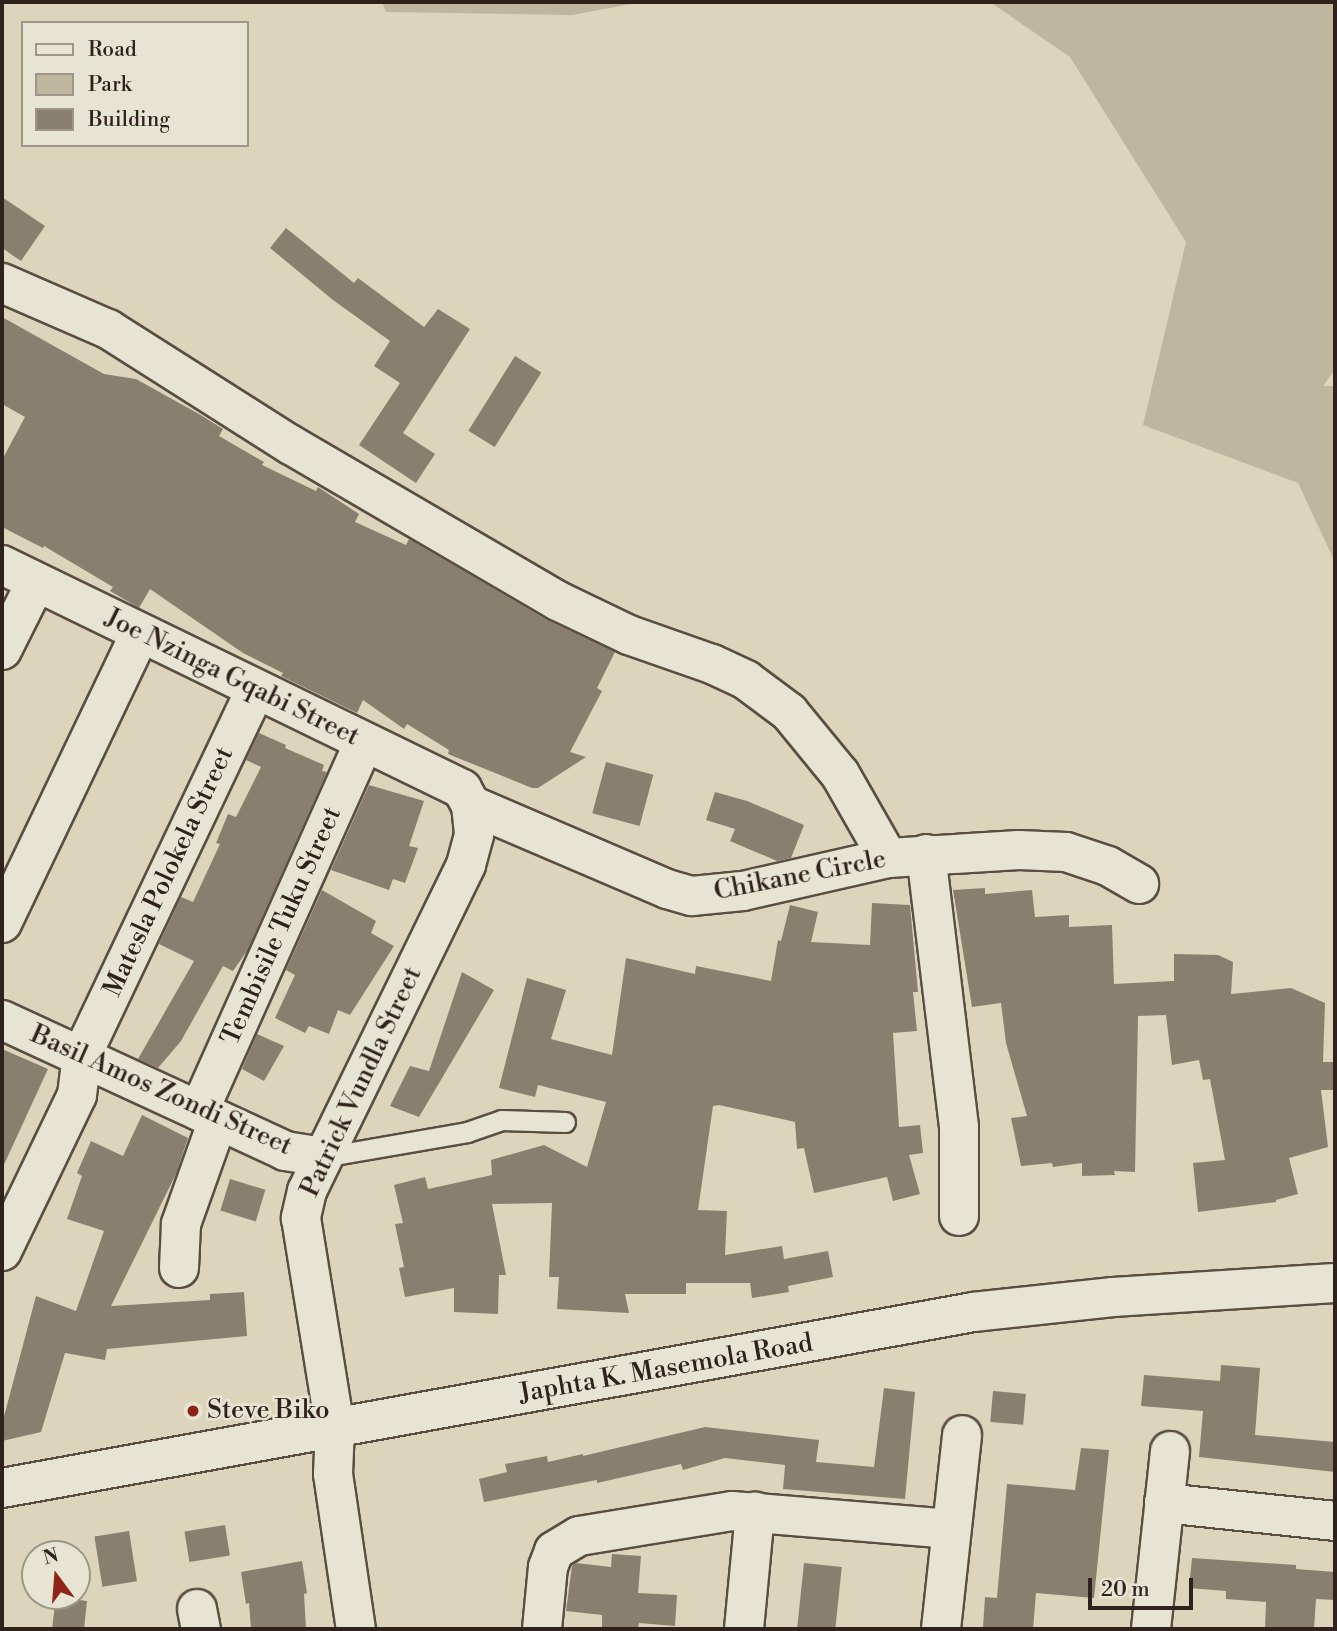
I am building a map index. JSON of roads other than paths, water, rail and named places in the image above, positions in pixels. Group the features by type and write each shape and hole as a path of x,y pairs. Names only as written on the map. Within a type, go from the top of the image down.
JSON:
{"street":[{"path":"2,283 108,329 314,458 558,601 629,635 712,664 746,680 789,712 840,774 888,858"},
{"name":"Joe Nzinga Gqabi Street","path":"2,565 364,742 467,797"},
{"path":"2,650 36,582"},
{"path":"2,923 140,634"},
{"name":"Matesla Polokela Street","path":"2,1251 76,1095 82,1055 255,690"},
{"name":"Tembisile Tuku Street","path":"179,1268 181,1224 209,1115 364,742"},
{"name":"Chikane Circle","path":"467,797 667,890 692,896 744,891 888,858 1019,849 1066,852 1108,866 1139,884"},
{"name":"Patrick Vundla Street","path":"356,1629 333,1474 335,1428 301,1218 307,1191 322,1157 466,864 474,835 467,797"},
{"path":"926,854 959,1127 959,1216"},
{"name":"Basil Amos Zondi Street","path":"2,1020 285,1151 322,1157"},
{"name":"Japhta K. Masemola Road","path":"2,1488 973,1312 1113,1297 1335,1283"},
{"path":"942,1629 962,1435"},
{"path":"1152,1629 1170,1451"},
{"path":"1164,1503 1335,1521"},
{"path":"542,1629 548,1567 554,1551 579,1536 707,1513 755,1512 951,1529"},
{"path":"744,1629 755,1512"}],"lane":[{"path":"322,1157 467,1132 501,1119 565,1122"}],"place":[{"name":"Steve Biko","path":"193,1411"}]}
